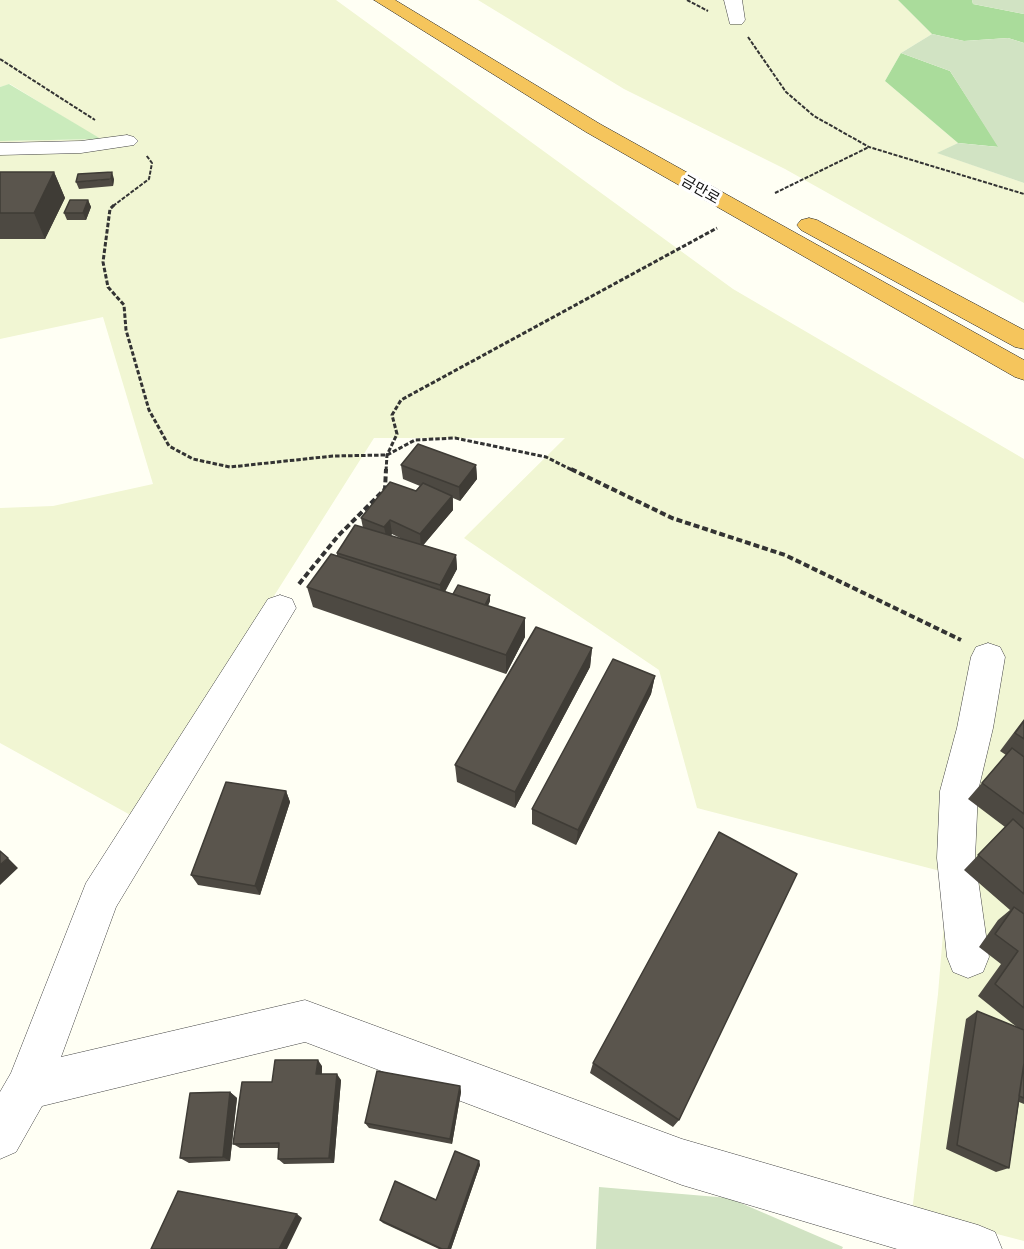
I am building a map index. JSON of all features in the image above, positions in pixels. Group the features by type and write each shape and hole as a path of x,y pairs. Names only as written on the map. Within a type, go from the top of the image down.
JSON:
{"highway":[{"name":"금만로","path":"382,0 593,128 1024,372"},
{"name":"금만로","path":"416,0 622,124 771,197"},
{"path":"787,213 1024,341"}],"street":[{"path":"733,0 736,20"},
{"path":"0,149 81,147 127,141"},
{"path":"0,1136 28,1088 100,897 280,608"},
{"path":"968,957 956,858 959,791 975,728 988,657"},
{"path":"28,1088 305,1021 682,1162 978,1249"}],"path":[{"path":"736,20 786,92 814,116 869,147 1024,194"},
{"path":"0,59 141,150 152,163 149,179 110,209 103,262 108,286 124,305 126,330 149,410 169,446 194,459 230,467 333,456 387,455 415,440 455,438 546,457 672,518 784,555 971,645 988,657"},
{"path":"771,197 869,147"},
{"path":"280,608 338,536 385,489 387,455 397,434 392,416 401,400 719,227"}],"green space":[{"path":"0,0 336,0 733,289 1024,459 1024,1241 912,1212 938,994 948,873 697,808 659,670 464,538 565,438 374,438 134,817 0,743 0,508 53,506 153,484 103,317 0,339 0,141 99,139 10,84 0,87"},
{"path":"478,0 898,0 932,34 901,53 885,81 958,143 938,153 1024,183 1024,303 785,169 624,89"},
{"path":"898,0 972,0 973,4 1024,14 1024,43 1008,38 964,41 932,34"},
{"path":"972,0 1024,0 1024,14 973,4"},
{"path":"932,34 964,41 1008,38 1024,43 1024,183 937,153 958,143 998,147 950,71 901,53"},
{"path":"901,53 950,71 999,147 958,143 885,81"},
{"path":"9,84 101,139 0,141 0,87"},
{"path":"599,1187 729,1198 843,1247 842,1249 596,1249"}],"building":[{"path":"0,172 54,172 34,213 0,213"},
{"path":"112,172 111,179 76,182 78,174"},
{"path":"70,200 88,200 83,213 64,213"},
{"path":"418,444 476,465 459,487 401,465"},
{"path":"390,482 416,491 423,483 452,496 420,534 390,520 384,527 361,518"},
{"path":"355,525 456,555 440,585 337,553"},
{"path":"331,554 525,618 506,655 307,587"},
{"path":"458,585 490,595 485,605 453,594"},
{"path":"536,627 592,648 515,792 455,765"},
{"path":"613,659 655,676 578,830 532,809"},
{"path":"1024,721 1024,739 1015,733"},
{"path":"1012,748 1024,757 1024,814 982,783"},
{"path":"226,782 286,791 255,886 191,875"},
{"path":"1013,819 1024,829 1024,894 978,855"},
{"path":"719,832 797,874 679,1120 593,1063"},
{"path":"0,851 8,858 0,865"},
{"path":"1014,907 1024,914 1024,1008 995,984 1018,951 995,934"},
{"path":"977,1011 1024,1030 1024,1063 1009,1168 957,1145"},
{"path":"275,1060 318,1060 316,1074 337,1074 329,1158 278,1159 279,1143 233,1144 242,1082 272,1082"},
{"path":"1024,1063 1024,1098 1019,1096"},
{"path":"377,1071 460,1086 450,1139 365,1123"},
{"path":"230,1092 223,1157 180,1158 190,1093"},
{"path":"455,1151 479,1161 448,1249 442,1249 380,1220 395,1181 436,1200"},
{"path":"178,1191 297,1214 279,1249 151,1249"}]}
